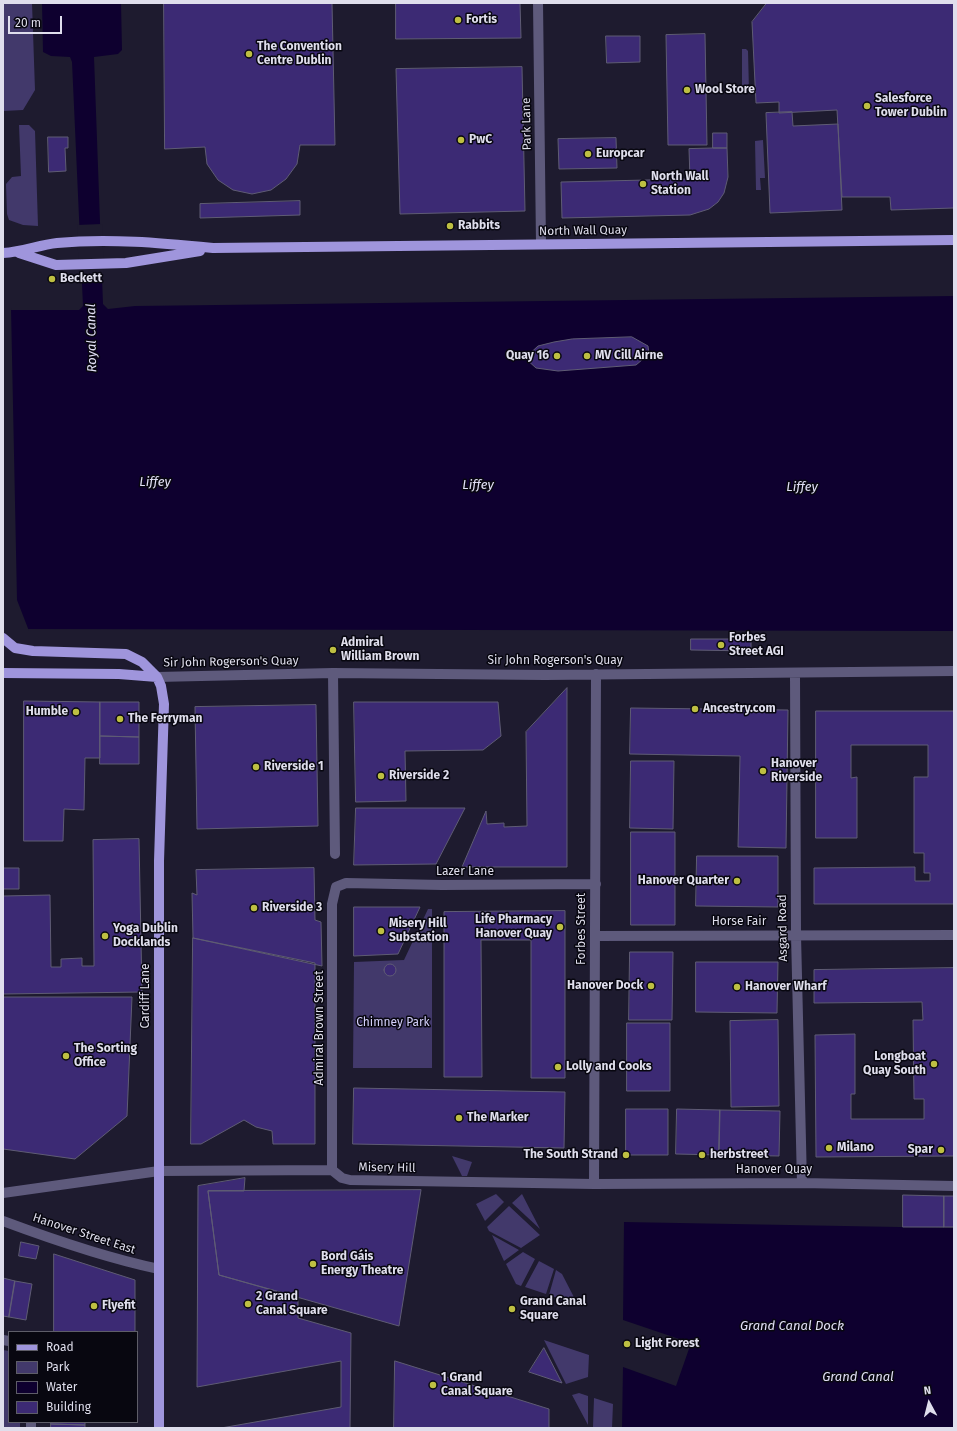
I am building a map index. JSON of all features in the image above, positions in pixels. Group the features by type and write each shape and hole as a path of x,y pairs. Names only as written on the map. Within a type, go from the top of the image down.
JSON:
{"main road":[{"name":"North Wall Quay","path":"19,252 56,243 125,241 213,248 954,240"},
{"name":"North Wall Quay","path":"19,252 56,265 126,263 213,248"},
{"path":"3,253 19,252"},
{"name":"Sir John Rogerson's Quay","path":"3,638 15,648 34,651 126,654 142,662 156,677"},
{"path":"3,667 21,673"},
{"name":"Sir John Rogerson's Quay","path":"3,673 119,674 156,677"},
{"name":"Cardiff Lane","path":"156,677 161,686 164,719 159,861 159,1428"}],"street":[{"name":"Park Lane","path":"538,3 541,244"},
{"name":"Sir John Rogerson's Quay","path":"156,677 333,674 954,672"},
{"name":"Asgard Road","path":"796,673 796,935 802,1183"},
{"path":"333,674 335,854"},
{"name":"Forbes Street","path":"594,1184 596,674"},
{"name":"Lazer Lane","path":"336,887 346,883 442,885 596,884"},
{"name":"Admiral Brown Street","path":"332,1170 332,904 336,887"},
{"name":"Horse Fair","path":"596,936 954,935"},
{"path":"3,1193 159,1171 332,1170"},
{"name":"Misery Hill","path":"332,1170 342,1178 350,1180 594,1184"},
{"name":"Hanover Quay","path":"594,1184 802,1183 954,1186"},
{"name":"Hanover Street East","path":"3,1221 57,1241 130,1263 159,1269"}],"green space":[{"path":"3,3 32,3 35,90 23,110 3,111"},
{"path":"742,49 746,49 748,51 749,91 746,94 742,91"},
{"path":"19,125 29,125 35,131 38,226 23,225 9,220 7,214 6,184 12,177 21,176"},
{"path":"763,140 765,178 760,178 761,190 756,190 755,141"},
{"name":"Chimney Park","path":"428,909 432,909 432,1068 353,1068 354,962 404,960"},
{"path":"452,1156 472,1162 467,1176 462,1176"},
{"path":"496,1194 504,1202 485,1221 476,1204"},
{"path":"522,1194 540,1229 512,1203"},
{"path":"509,1206 540,1235 521,1248 489,1231 487,1227"},
{"path":"492,1235 519,1250 504,1261"},
{"path":"523,1252 535,1259 521,1286 516,1284 506,1264"},
{"path":"539,1261 554,1269 546,1294 525,1287"},
{"path":"556,1270 562,1274 578,1305 549,1295"},
{"path":"544,1340 589,1355 588,1377 566,1384"},
{"path":"3,1350 8,1351 8,1423 20,1423 20,1428 3,1428"},
{"path":"579,1393 588,1396 588,1425 572,1395"},
{"path":"594,1398 613,1404 612,1428 593,1427"}],"water":[{"path":"42,3 121,3 122,50 118,54 94,57 103,304 108,309 135,306 954,296 954,631 3,629 3,310 79,310 83,306 72,62 70,57 51,56 43,52"},
{"name":"Grand Canal Dock","path":"624,1222 954,1228 954,1428 622,1428 623,1367 676,1386 691,1343 623,1320"}],"pier":[{"path":"102,224 104,277 79,278 77,225"},
{"path":"3,308 11,308 17,600 29,631 3,631"}],"building":[{"name":"The Convention Centre Dublin","path":"164,3 332,3 335,145 300,145 297,164 286,179 271,190 252,194 233,190 218,180 207,164 205,147 165,149"},
{"name":"Fortis","path":"396,3 520,3 521,38 396,39"},
{"name":"Salesforce Tower Dublin","path":"767,3 954,3 954,208 891,210 890,197 842,197 837,110 779,113 779,102 756,103 752,22"},
{"name":"Wool Store","path":"705,34 707,145 668,145 666,35"},
{"path":"606,36 640,36 640,62 607,63"},
{"name":"PwC","path":"522,67 525,211 400,214 396,69"},
{"path":"792,112 793,126 838,124 842,210 770,213 766,113"},
{"path":"713,133 727,133 727,148 713,148"},
{"path":"48,137 68,137 68,148 65,148 66,171 49,172"},
{"name":"Europcar","path":"616,138 617,168 559,169 558,139"},
{"name":"North Wall Station","path":"727,148 728,177 724,193 718,202 709,209 690,215 562,218 561,182 690,179 689,149"},
{"path":"300,201 300,215 200,218 200,204"},
{"name":"MV Cill Airne","path":"632,337 648,346 649,354 636,365 558,371 536,368 525,358 538,346 554,342 572,339"},
{"name":"Forbes Street AGI","path":"691,639 751,639 751,651 691,650"},
{"path":"567,688 567,867 462,867 486,811 487,824 504,823 504,827 527,826 526,732"},
{"path":"24,701 100,702 100,758 85,758 84,810 64,809 63,841 24,841"},
{"name":"The Ferryman","path":"100,702 139,702 139,737 100,736"},
{"name":"Riverside 2","path":"354,702 498,702 501,736 483,750 405,751 406,801 356,802"},
{"name":"Riverside 1","path":"316,705 318,826 197,829 195,707"},
{"name":"Hanover Riverside","path":"631,708 788,710 786,848 738,847 740,756 630,754"},
{"path":"816,711 954,711 954,904 814,904 814,868 915,867 915,881 930,881 930,873 924,873 924,853 914,853 914,777 928,777 928,745 851,745 851,778 857,777 857,838 816,838"},
{"path":"100,736 139,737 139,764 100,764"},
{"path":"631,761 674,761 673,829 630,828"},
{"path":"356,808 465,808 436,864 354,865"},
{"path":"631,832 675,832 675,925 631,925"},
{"path":"139,839 142,992 3,994 3,896 50,895 51,967 61,967 61,959 82,958 82,966 94,966 93,840"},
{"name":"Hanover Quarter","path":"697,856 778,856 778,907 696,906"},
{"path":"3,868 19,868 19,889 3,889"},
{"name":"Riverside 3","path":"314,868 315,920 321,922 322,966 193,938 192,893 197,895 196,870"},
{"name":"Misery Hill Substation","path":"354,907 420,907 398,954 354,956"},
{"path":"565,911 565,1078 531,1078 531,940 481,940 482,1077 444,1077 444,912"},
{"path":"193,938 315,963 315,1144 273,1144 272,1131 256,1127 244,1120 201,1144 191,1144"},
{"name":"Hanover Dock","path":"630,952 673,952 672,1020 629,1020"},
{"name":"Hanover Wharf","path":"696,962 778,962 777,1013 696,1012"},
{"path":"392,964 395,965 395,975 388,976 385,975 384,968 385,965"},
{"name":"Longboat Quay South","path":"954,968 954,1156 816,1157 815,1035 855,1034 855,1094 851,1094 851,1119 924,1119 924,1099 914,1099 913,1020 923,1020 922,1002 814,1003 814,970"},
{"name":"The Sorting Office","path":"3,997 132,997 127,1116 75,1159 3,1149"},
{"name":"Hanover Wharf","path":"778,1020 779,1106 731,1107 730,1021"},
{"name":"Hanover Dock","path":"627,1023 670,1023 670,1091 627,1091"},
{"name":"The Marker","path":"354,1088 565,1092 564,1148 353,1144"},
{"path":"626,1109 668,1109 668,1155 626,1155"},
{"path":"677,1109 720,1110 719,1155 676,1154"},
{"path":"720,1110 780,1111 779,1156 719,1155"},
{"name":"2 Grand Canal Square","path":"245,1178 244,1191 208,1191 219,1275 298,1297 298,1318 351,1333 350,1428 221,1428 341,1407 341,1361 197,1387 198,1186"},
{"name":"Bord Gáis Energy Theatre","path":"421,1190 399,1326 219,1275 208,1191"},
{"path":"903,1195 944,1196 944,1227 903,1227"},
{"path":"944,1196 954,1196 954,1227 944,1227"},
{"path":"21,1242 39,1246 36,1259 19,1256"},
{"name":"Flyefit","path":"54,1254 135,1280 135,1331 54,1331"},
{"path":"3,1278 15,1281 9,1317 3,1316"},
{"path":"15,1281 32,1284 26,1320 9,1317"},
{"path":"544,1348 562,1383 529,1372"},
{"name":"1 Grand Canal Square","path":"395,1361 549,1409 549,1428 394,1428"},
{"path":"85,1423 85,1425 51,1424"},
{"path":"51,1424 85,1425 85,1428 51,1428"}],"place":[{"name":"Fortis","path":"458,20"},
{"name":"The Convention Centre Dublin","path":"249,54"},
{"name":"Wool Store","path":"687,90"},
{"name":"Salesforce Tower Dublin","path":"867,106"},
{"name":"PwC","path":"461,140"},
{"name":"Europcar","path":"588,154"},
{"name":"North Wall Station","path":"643,184"},
{"name":"Rabbits","path":"450,226"},
{"name":"Beckett","path":"52,279"},
{"name":"Quay 16","path":"557,356"},
{"name":"MV Cill Airne","path":"587,356"},
{"name":"Forbes Street AGI","path":"721,645"},
{"name":"Admiral William Brown","path":"333,650"},
{"name":"Ancestry.com","path":"695,709"},
{"name":"Humble","path":"76,712"},
{"name":"The Ferryman","path":"120,719"},
{"name":"Riverside 1","path":"256,767"},
{"name":"Hanover Riverside","path":"763,771"},
{"name":"Riverside 2","path":"381,776"},
{"name":"Hanover Quarter","path":"737,881"},
{"name":"Riverside 3","path":"254,908"},
{"name":"Life Pharmacy Hanover Quay","path":"560,927"},
{"name":"Misery Hill Substation","path":"381,931"},
{"name":"Yoga Dublin Docklands","path":"105,936"},
{"name":"Hanover Dock","path":"651,986"},
{"name":"Hanover Wharf","path":"737,987"},
{"name":"The Sorting Office","path":"66,1056"},
{"name":"Longboat Quay South","path":"934,1064"},
{"name":"Lolly and Cooks","path":"558,1067"},
{"name":"The Marker","path":"459,1118"},
{"name":"Milano","path":"829,1148"},
{"name":"Spar","path":"941,1150"},
{"name":"The South Strand","path":"626,1155"},
{"name":"herbstreet","path":"702,1155"},
{"name":"Bord Gáis Energy Theatre","path":"313,1264"},
{"name":"2 Grand Canal Square","path":"248,1304"},
{"name":"Flyefit","path":"94,1306"},
{"name":"Grand Canal Square","path":"512,1309"},
{"name":"Light Forest","path":"627,1344"},
{"name":"1 Grand Canal Square","path":"433,1385"}],"water label":[{"name":"Royal Canal","path":"92,338"},
{"name":"Liffey","path":"155,482"},
{"name":"Liffey","path":"478,485"},
{"name":"Liffey","path":"802,487"},
{"name":"Grand Canal","path":"858,1377"}]}
